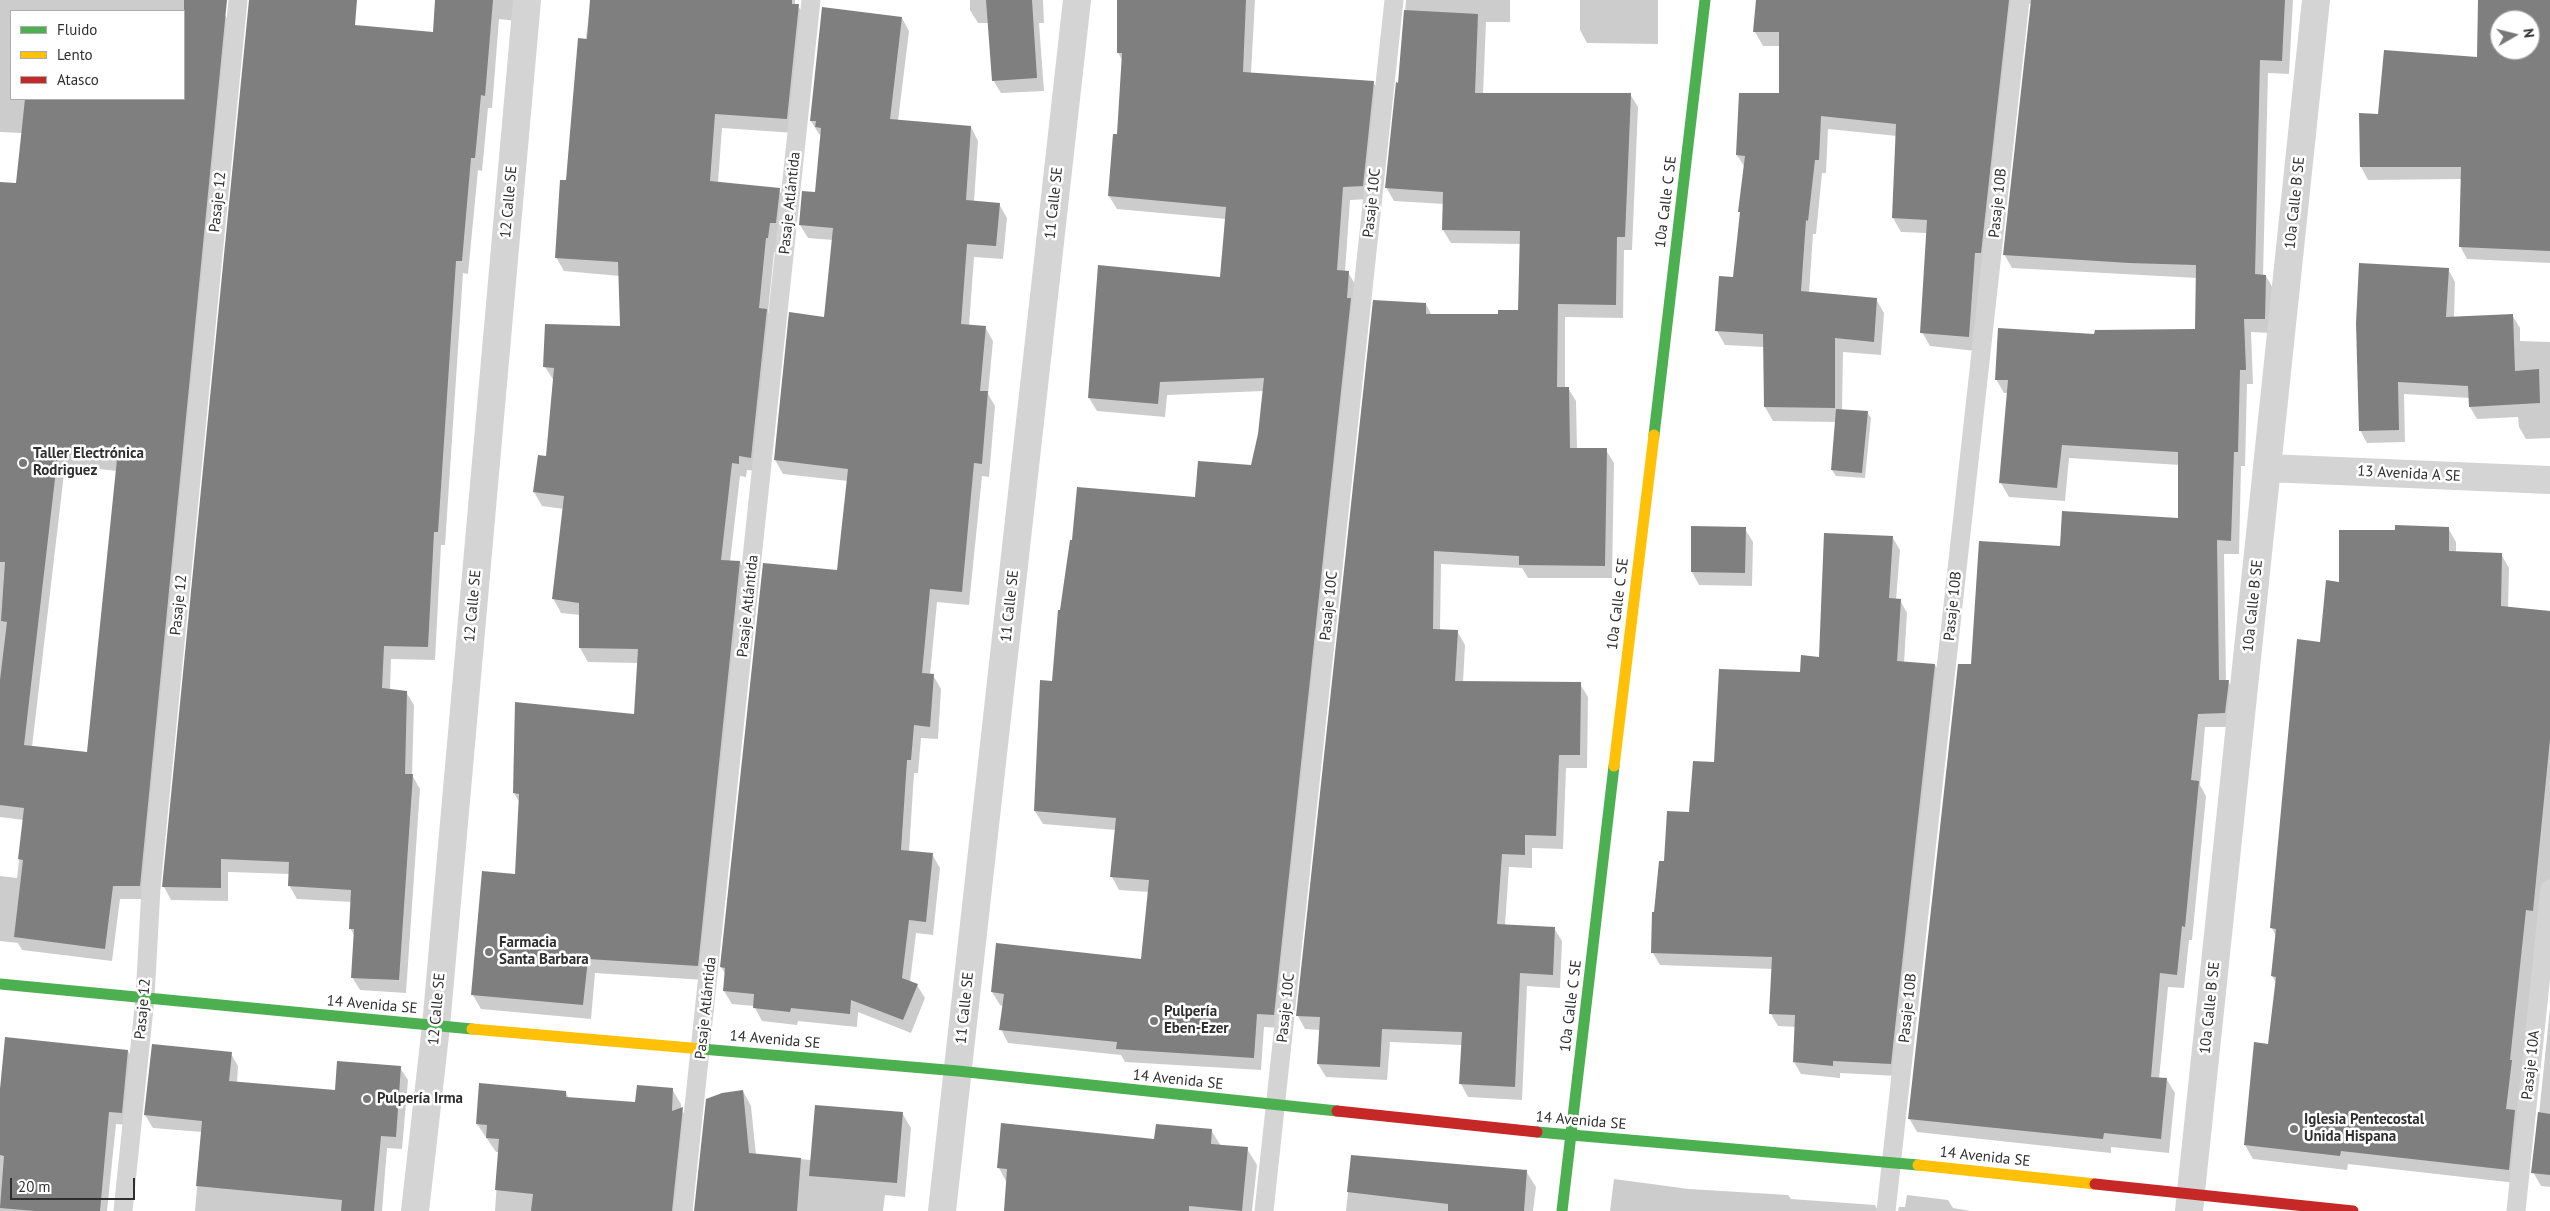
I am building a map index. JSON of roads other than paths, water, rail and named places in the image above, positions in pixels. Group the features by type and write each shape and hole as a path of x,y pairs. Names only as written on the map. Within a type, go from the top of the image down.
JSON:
{"street":[{"name":"12 Calle SE","path":"415,1211 436,1026 527,0"},
{"name":"11 Calle SE","path":"942,1211 1077,0"},
{"name":"10a Calle C SE","path":"1562,1211 1705,0"},
{"name":"10a Calle B SE","path":"2190,1202 2316,0"},
{"name":"13 Avenida A SE","path":"2268,468 2550,480"},
{"name":"14 Avenida SE","path":"0,984 436,1026 958,1071 1275,1106 1570,1135 1891,1162 2190,1202 2353,1211"}],"lane":[{"name":"Pasaje 12","path":"123,1211 145,998 151,888 238,0"},
{"name":"Pasaje Atlántida","path":"683,1211 702,1048 811,0"},
{"name":"Pasaje 10C","path":"1264,1211 1394,0"},
{"name":"Pasaje 10B","path":"1886,1211 2020,0"},
{"name":"Pasaje 10A","path":"2516,1211 2550,889"}],"place":[{"name":"Taller Electrónica Rodriguez","path":"23,463"},
{"name":"Farmacia Santa Barbara","path":"489,952"},
{"name":"Pulpería Eben-Ezer","path":"1154,1021"},
{"name":"Pulpería Irma","path":"367,1099"},
{"name":"Iglesia Pentecostal Unida Hispana","path":"2294,1129"}]}
